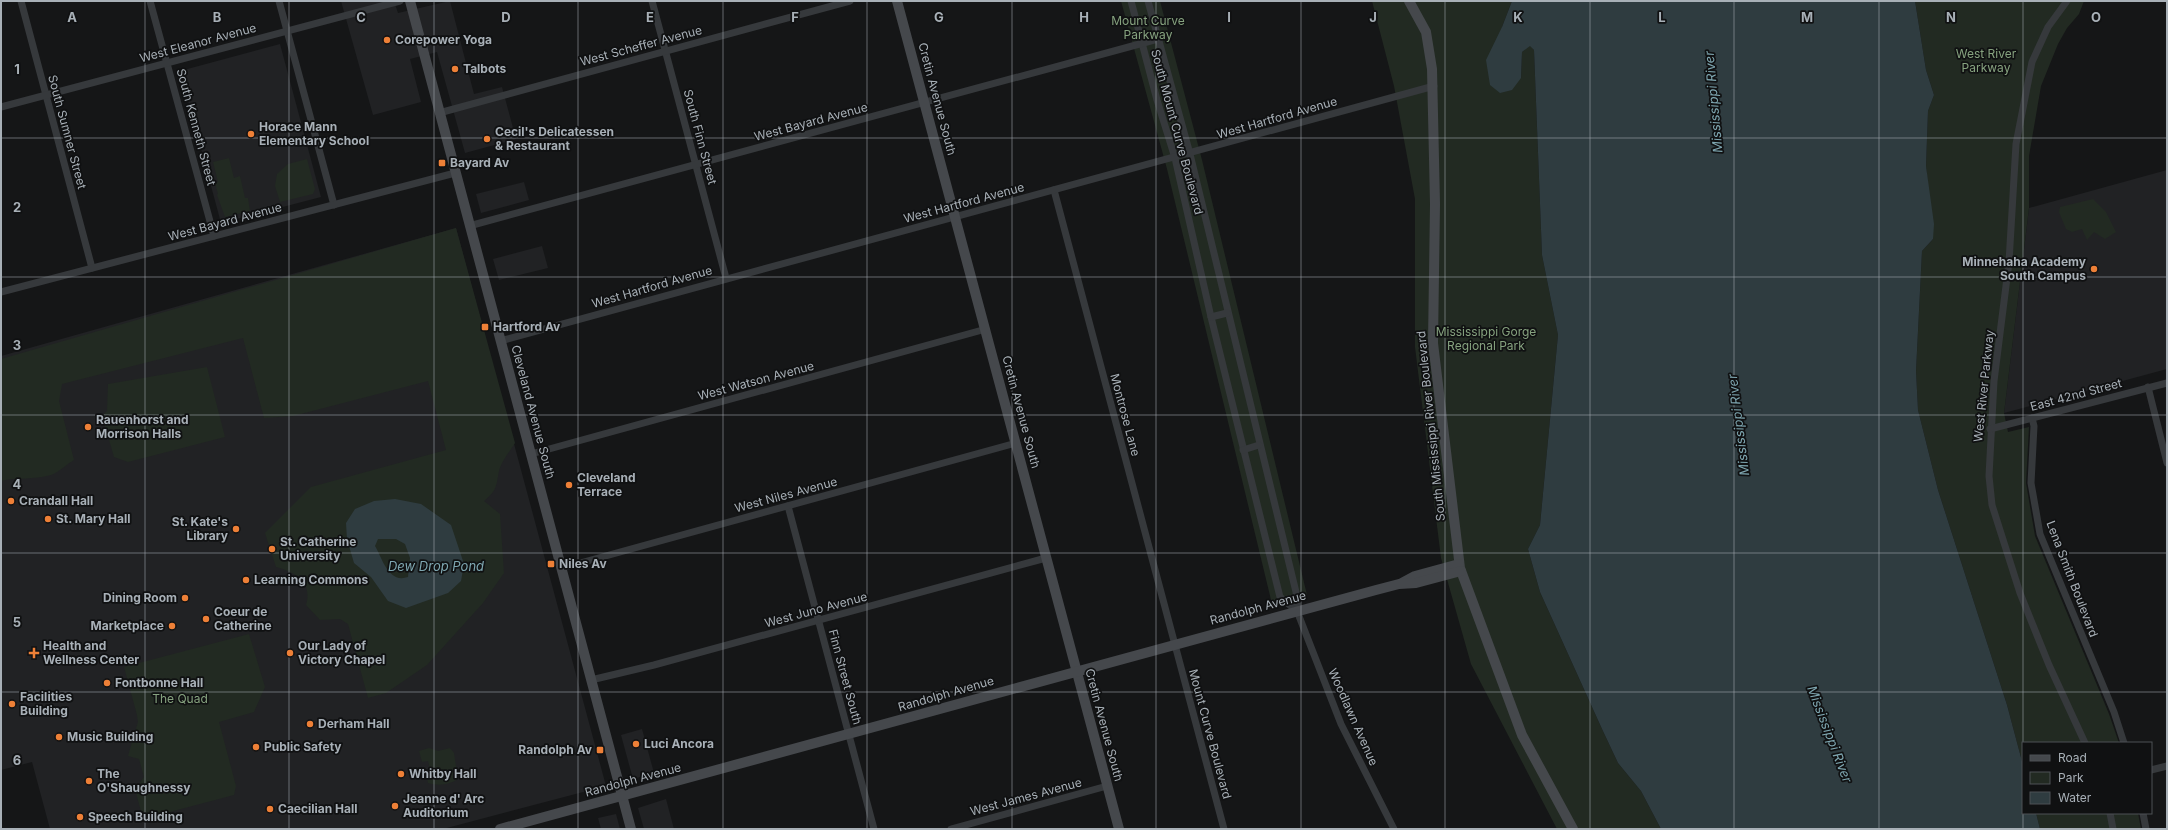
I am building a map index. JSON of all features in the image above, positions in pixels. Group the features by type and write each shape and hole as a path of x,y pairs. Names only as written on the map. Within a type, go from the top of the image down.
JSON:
{"street":[{"name":"South Sumner Street","path":"21,1 92,268"},
{"name":"South Kenneth Street","path":"150,1 214,236"},
{"path":"279,1 334,205"},
{"name":"West Eleanor Avenue","path":"1,107 400,1"},
{"name":"Cleveland Avenue South","path":"410,1 631,829"},
{"name":"South Finn Street","path":"652,1 726,278"},
{"name":"West Scheffer Avenue","path":"439,113 850,1"},
{"name":"Cretin Avenue South","path":"897,1 956,215 1076,672 1119,829"},
{"name":"South Mount Curve Boulevard","path":"1131,1 1175,158 1211,317 1280,597 1296,611"},
{"name":"South Mount Curve Boulevard","path":"1148,1 1190,154 1227,313 1296,592 1296,611"},
{"name":"South Mississippi River Boulevard","path":"1409,1 1426,32 1434,86 1434,343 1460,568 1522,735 1573,829"},
{"name":"West River Parkway","path":"2067,1 2048,28 2032,62 2016,144 2009,268 1994,381 1990,429 1990,492 1998,530 2034,631 2086,742"},
{"name":"West Bayard Avenue","path":"469,226 1158,39"},
{"name":"West Hartford Avenue","path":"500,341 956,215 1190,154 1434,86"},
{"name":"West Bayard Avenue","path":"1,291 455,173"},
{"name":"Montrose Lane","path":"1054,190 1175,644"},
{"path":"1211,317 1227,313"},
{"name":"West Watson Avenue","path":"531,454 986,329"},
{"name":"East 42nd Street","path":"1990,429 2167,383"},
{"path":"2148,388 2167,464"},
{"name":"Lena Smith Boulevard","path":"2032,418 2034,426 2031,483 2040,534 2114,712 2124,742"},
{"name":"West Niles Avenue","path":"562,568 1016,443"},
{"path":"1244,450 1259,445"},
{"name":"Finn Street South","path":"788,506 874,829"},
{"name":"West Juno Avenue","path":"592,680 819,621 1046,558"},
{"name":"Randolph Avenue","path":"500,829 1296,611 1399,584 1416,583 1460,568"},
{"name":"Woodlawn Avenue","path":"1296,611 1341,724 1394,829"},
{"name":"Mount Curve Boulevard","path":"1175,644 1224,829"},
{"path":"2152,770 2167,766"},
{"name":"West James Avenue","path":"951,829 1107,786"},
{"path":"2110,814 2113,829"},
{"path":"2143,814 2146,829"}],"shaded area":[{"path":"341,1 394,1 398,13 450,1 474,94 502,87 516,139 465,153 437,52 410,59 421,102 373,115"},
{"name":"Horace Mann Elementary School","path":"280,44 321,197 221,223 180,71"},
{"name":"Minnehaha Academy South Campus","path":"2167,170 2167,369 2004,413 2029,208"},
{"path":"524,182 529,200 481,213 476,194"},
{"name":"St. Catherine University","path":"456,228 606,786 443,829 50,829 32,762 1,770 1,356"},
{"path":"542,246 548,268 499,280 493,259"},
{"path":"642,729 654,773 633,779 621,735"},
{"path":"666,799 674,829 644,829 638,808"},
{"path":"616,814 620,829 601,829 598,818"}],"green space":[{"name":"Mount Curve Parkway","path":"1121,1 1160,1 1202,160 1307,595 1272,604 1167,169"},
{"name":"Mississippi Gorge Regional Park","path":"1372,1 1512,1 1502,27 1521,78 1522,52 1530,45 1534,50 1542,255 1558,335 1540,525 1528,549 1540,592 1618,763 1641,791 1661,829 1557,829 1471,664 1441,558 1415,347 1415,199 1394,86"},
{"name":"West River Parkway","path":"1915,1 2084,1 2079,14 2067,28 2058,44 2041,86 2029,156 2029,208 2004,413 2008,432 2029,427 2026,483 2035,536 2109,714 2119,742 2022,742 2022,761 2007,705 1938,490 1918,410 1916,371 1922,251 1933,239 1926,166 1928,111 1934,95 1926,70"},
{"path":"229,158 234,178 240,176 245,198 248,198 250,211 225,217 217,195 215,183 218,182 213,162"},
{"path":"307,159 315,189 313,194 280,202 275,186 277,174 288,164"},
{"path":"2093,199 2106,212 2116,232 2105,239 2094,232 2087,240 2082,229 2072,232 2066,229 2059,212 2060,207"},
{"path":"456,228 515,443 502,464 494,491 484,501 500,514 504,573 483,603 427,665 386,693 368,698 348,624 340,619 320,620 306,605 308,597 305,584 296,575 276,567 265,533 311,487 446,450 428,381 293,416 264,418 243,338 62,384 59,401 74,460 51,475 1,481 1,359"},
{"path":"207,367 225,437 128,462 114,457 102,416 107,411 108,384"},
{"name":"The Quad","path":"249,634 265,687 254,712 219,722 236,786 234,795 143,819 135,789 144,777 139,759 128,756 138,722 124,667"},
{"path":"429,748 438,751 450,748 454,753 458,779 451,783 444,784 428,783 426,775 431,773 428,761 422,762 419,751"},
{"path":"2036,814 2138,814 2141,829 2040,829"}],"water":[{"name":"Mississippi River","path":"1512,1 1915,1 1926,70 1934,95 1928,111 1926,166 1934,224 1933,239 1922,251 1916,371 1918,410 1938,490 2007,705 2022,761 2022,814 2036,814 2040,829 1661,829 1641,791 1618,763 1540,592 1528,549 1540,525 1558,335 1542,255 1534,50 1530,46 1522,52 1521,78 1512,90 1500,93 1490,85 1486,60 1502,27"},
{"name":"Dew Drop Pond","path":"395,499 421,504 451,525 464,564 461,581 448,593 406,608 388,601 371,577 354,563 347,539 346,523 355,509 374,501","holes":["378,539 396,539 405,544 410,558 408,577 395,577 383,562 375,546"]}],"place":[{"name":"Corepower Yoga","path":"387,40"},
{"name":"Talbots","path":"455,69"},
{"name":"Horace Mann Elementary School","path":"251,134"},
{"name":"Cecil's Delicatessen & Restaurant","path":"487,139"},
{"name":"Bayard Av","path":"442,163"},
{"name":"Minnehaha Academy South Campus","path":"2094,269"},
{"name":"Hartford Av","path":"485,327"},
{"name":"Rauenhorst and Morrison Halls","path":"88,427"},
{"name":"Cleveland Terrace","path":"569,485"},
{"name":"Crandall Hall","path":"11,501"},
{"name":"St. Mary Hall","path":"48,519"},
{"name":"St. Kate's Library","path":"236,529"},
{"name":"St. Catherine University","path":"272,549"},
{"name":"Niles Av","path":"551,564"},
{"name":"Learning Commons","path":"246,580"},
{"name":"Dining Room","path":"185,598"},
{"name":"Coeur de Catherine","path":"206,619"},
{"name":"Marketplace","path":"172,626"},
{"name":"Health and Wellness Center","path":"34,653"},
{"name":"Our Lady of Victory Chapel","path":"290,653"},
{"name":"Fontbonne Hall","path":"107,683"},
{"name":"Facilities Building","path":"12,704"},
{"name":"Derham Hall","path":"310,724"},
{"name":"Music Building","path":"59,737"},
{"name":"Luci Ancora","path":"636,744"},
{"name":"Public Safety","path":"256,747"},
{"name":"Randolph Av","path":"600,750"},
{"name":"Whitby Hall","path":"401,774"},
{"name":"The O'Shaughnessy","path":"89,781"},
{"name":"Jeanne d' Arc Auditorium","path":"395,806"},
{"name":"Caecilian Hall","path":"270,809"},
{"name":"Speech Building","path":"80,817"}]}
